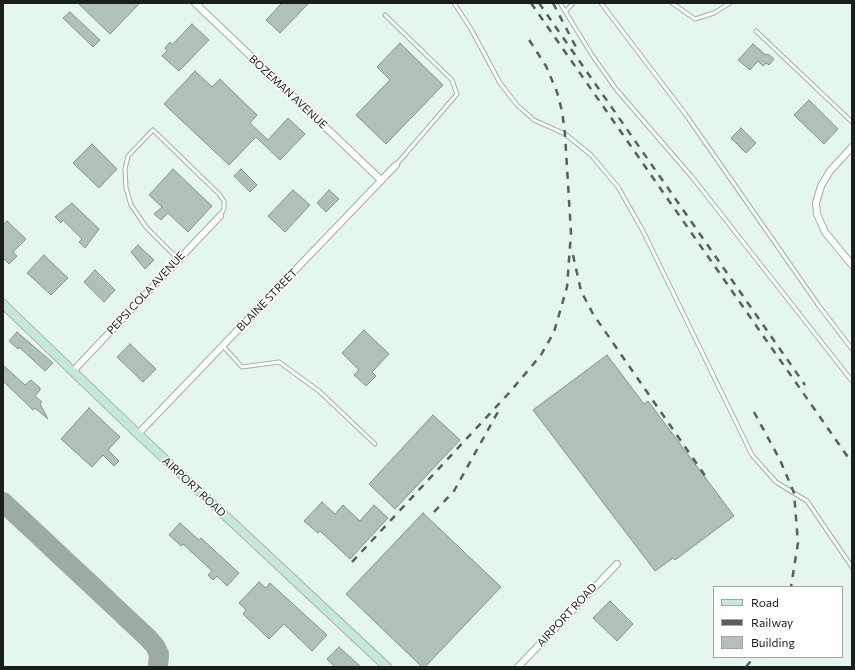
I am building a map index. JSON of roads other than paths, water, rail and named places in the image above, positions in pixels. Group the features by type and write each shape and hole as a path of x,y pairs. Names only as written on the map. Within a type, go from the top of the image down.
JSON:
{"street":[{"name":"BOZEMAN AVENUE","path":"195,3 381,180"},
{"path":"852,147 830,171 821,186 816,203 817,214 825,232 852,265"},
{"name":"BLAINE STREET","path":"138,434 396,165"},
{"name":"PEPSI COLA AVENUE","path":"73,371 220,216"},
{"name":"AIRPORT ROAD","path":"3,304 138,434 387,667"},
{"name":"AIRPORT ROAD","path":"518,667 617,564"}],"lane":[{"path":"454,3 471,29 500,83 517,105 534,120 565,134 591,155 618,187 643,231 752,455 776,482 807,500 852,567"},
{"path":"560,3 592,55 616,88 692,177 852,381"},
{"path":"566,11 573,3"},
{"path":"601,3 686,115 819,306 852,348"},
{"path":"672,3 695,19 714,13 730,3"},
{"path":"385,14 452,80 457,94 396,165"},
{"path":"756,31 852,122"},
{"path":"178,259 146,227 131,205 126,188 125,169 128,156 153,130 219,194 224,201 224,209 220,216"},
{"path":"846,341 852,340"},
{"path":"223,346 242,367 279,362 319,391 375,444"}],"railway":[{"path":"531,3 852,463"},
{"path":"539,3 805,385"},
{"path":"553,3 578,51"},
{"path":"352,562 509,393 541,355 554,332 567,287 571,233 565,134 562,111 557,92 546,66 526,35"},
{"path":"573,255 581,291 593,314 706,477"},
{"path":"434,512 454,491 499,410"},
{"path":"754,412 780,460 794,493 798,543 791,586"},
{"path":"746,667 753,658"}]}
